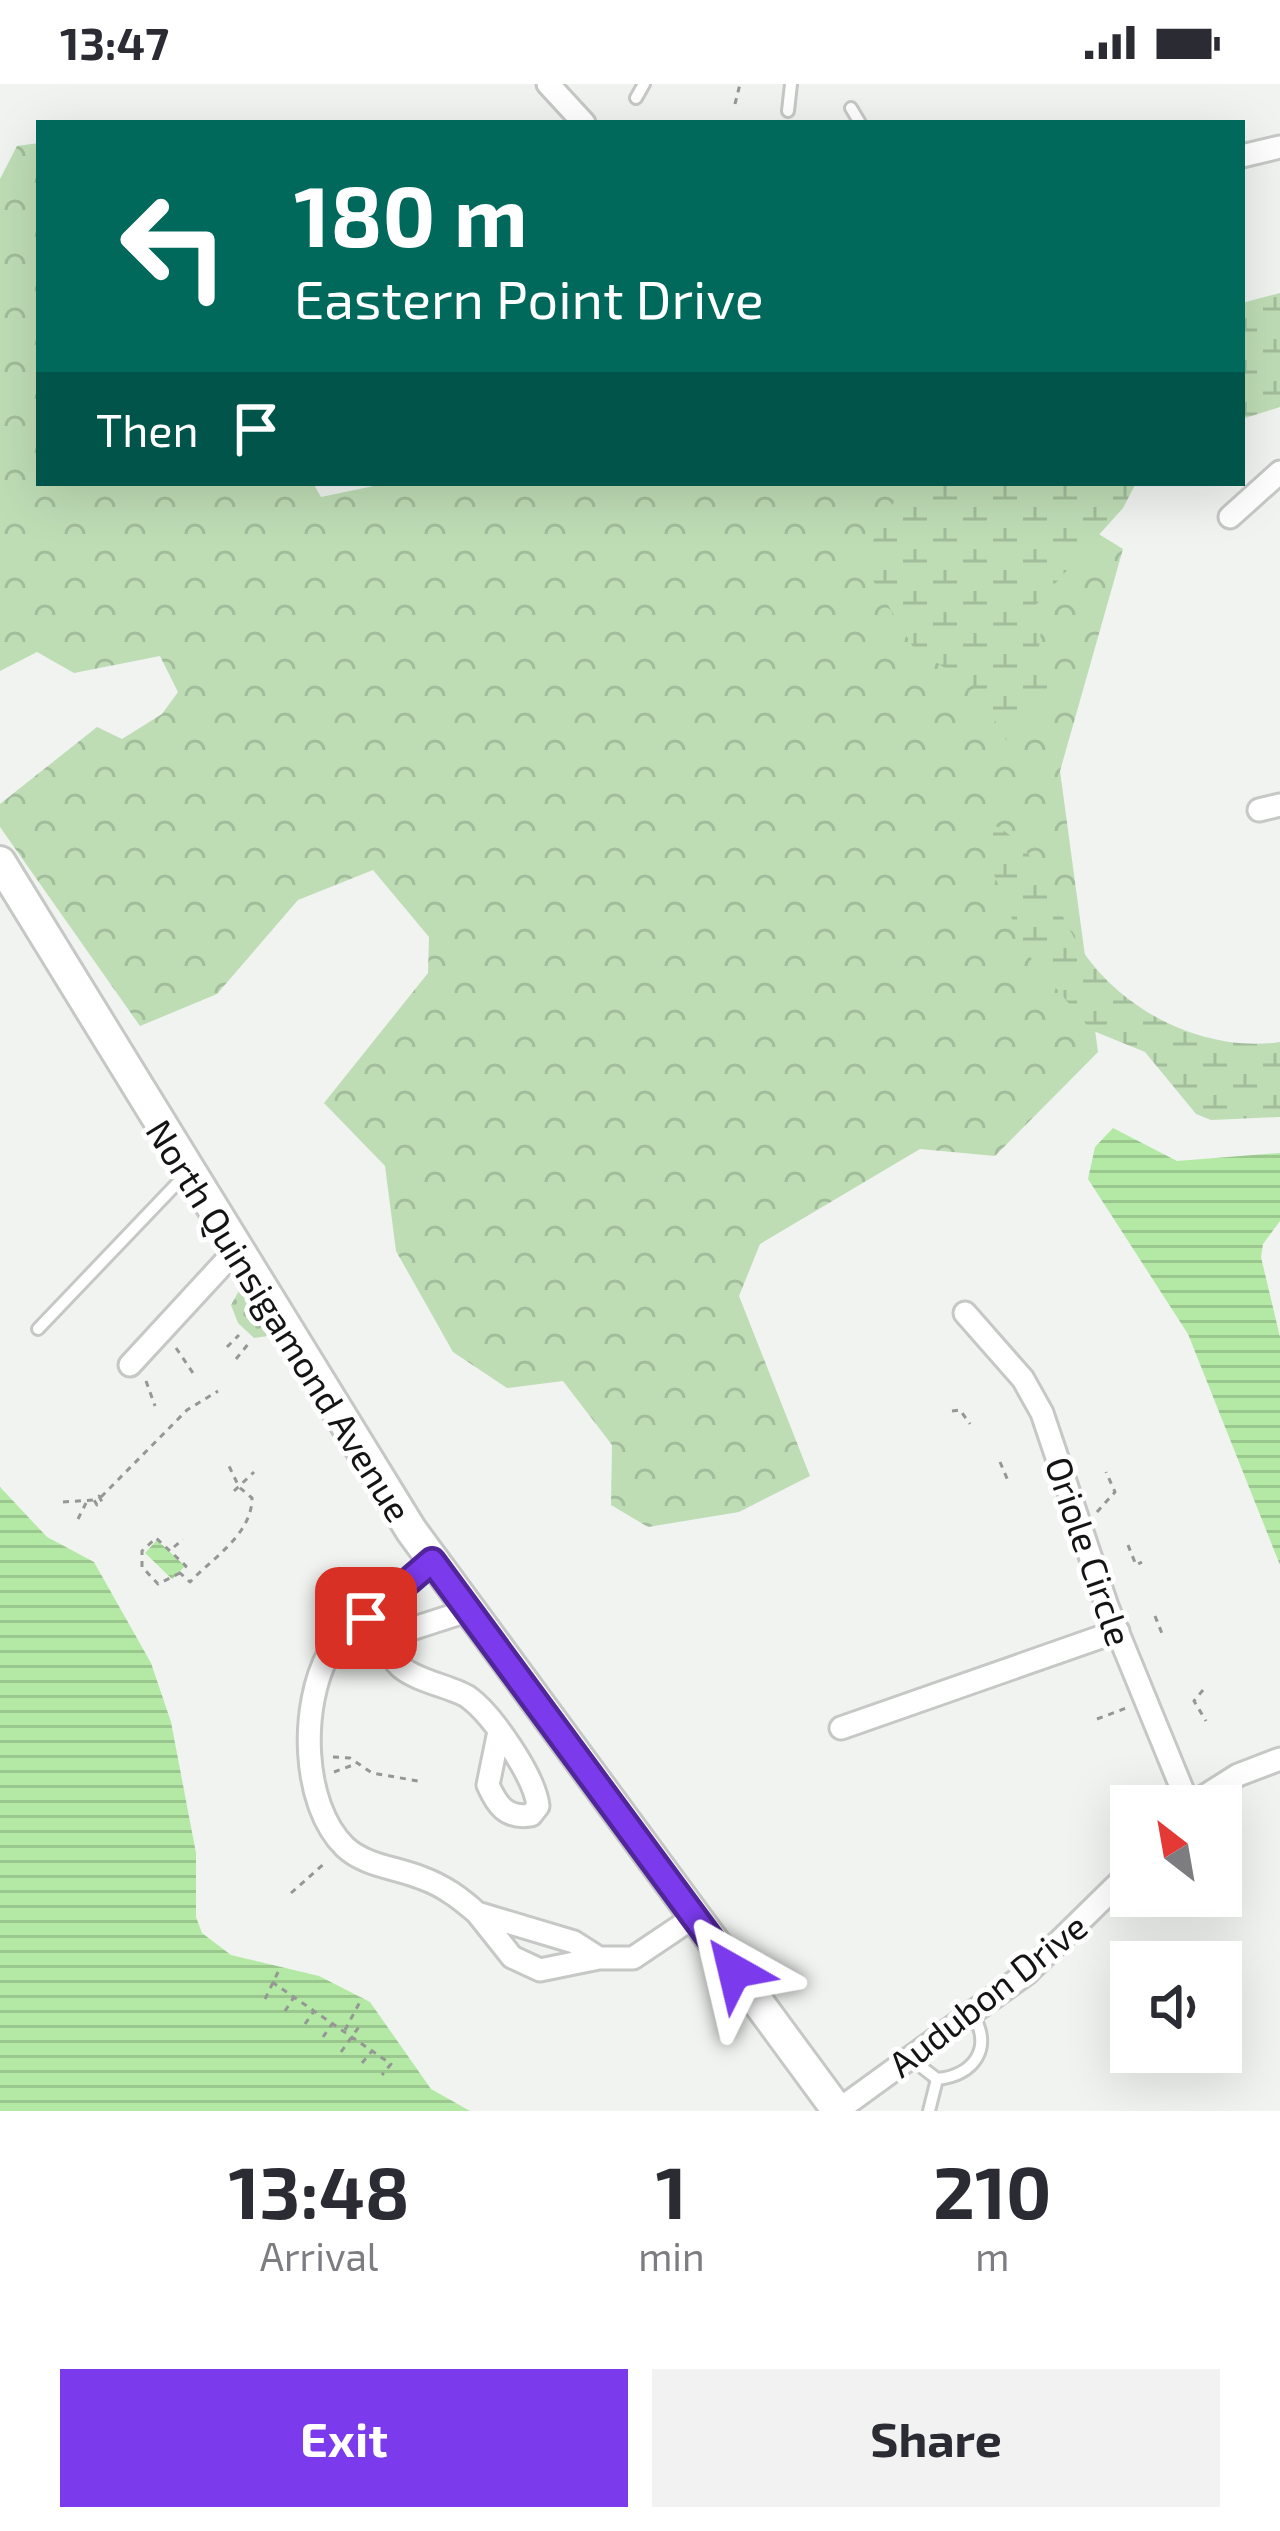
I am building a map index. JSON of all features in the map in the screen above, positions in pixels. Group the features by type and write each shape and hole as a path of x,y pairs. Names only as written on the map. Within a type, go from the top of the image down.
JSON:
{"main road":[{"name":"North Quinsigamond Avenue","path":"0,862 432,1561 837,2111"}],"street":[{"path":"548,84 581,120"},
{"path":"1245,155 1280,147"},
{"path":"1230,517 1280,472"},
{"path":"138,1373 237,1250"},
{"name":"Oriole Circle","path":"965,1313 1033,1395 1118,1631 1180,1785"},
{"path":"432,1561 345,1633 322,1668 311,1725 314,1776 327,1820 343,1845 359,1857 449,1890 477,1912 499,1944 530,1967 545,1970 599,1958 633,1958 694,1917"},
{"path":"384,1605 402,1632"},
{"path":"402,1632 467,1611"},
{"path":"842,1728 1118,1631"},
{"path":"402,1632 394,1652 405,1672 465,1694 498,1736"},
{"path":"1222,1785 1280,1760"},
{"name":"Audubon Drive","path":"837,2111 1056,1948 1110,1892"},
{"path":"477,1912 574,1942 599,1958"}],"lane":[{"path":"636,98 644,84"},
{"path":"788,111 791,84"},
{"path":"851,108 858,120"},
{"path":"38,1329 188,1172"},
{"path":"910,2058 937,2079 958,2077 979,2058 983,2038 972,2014"},
{"path":"929,2111 937,2079"}],"path":[{"path":"735,104 740,84"},
{"path":"227,1347 239,1334"},
{"path":"236,1359 248,1342"},
{"path":"178,1344 193,1373"},
{"path":"138,1373 155,1406"},
{"path":"78,1519 194,1404 218,1391"},
{"path":"952,1411 960,1410 970,1424"},
{"path":"158,1447 161,1429"},
{"path":"151,1439 168,1437"},
{"path":"1000,1462 1010,1483"},
{"path":"180,1573 190,1582 247,1523 253,1498 236,1489 229,1466"},
{"path":"236,1489 254,1472"},
{"path":"1096,1513 1112,1502 1115,1492 1106,1472"},
{"path":"63,1502 72,1498 93,1502"},
{"path":"93,1502 99,1515"},
{"path":"156,1538 173,1549 186,1566 158,1583 140,1558 147,1542 156,1538"},
{"path":"173,1549 183,1539"},
{"path":"1128,1545 1136,1565 1142,1562"},
{"path":"1155,1616 1163,1636"},
{"path":"1203,1690 1194,1702 1206,1721"},
{"path":"1097,1719 1134,1705"},
{"path":"332,1756 350,1758 354,1765"},
{"path":"314,1776 354,1765 418,1781"},
{"path":"291,1893 326,1862"},
{"path":"266,2000 280,1968"},
{"path":"274,1983 391,2064 382,2075"},
{"path":"285,2011 294,1997"},
{"path":"344,2032 362,1998"},
{"path":"305,2024 314,2011"},
{"path":"323,2037 332,2024"},
{"path":"340,2052 361,2024"},
{"path":"362,2063 371,2051"}],"green space":[{"path":"36,143 36,486 315,486 321,497 374,486 1021,486 1123,549 1060,771 1098,1052 995,1156 920,1149 760,1244 739,1296 810,1476 739,1512 648,1527 611,1505 612,1445 563,1381 507,1388 453,1352 396,1251 385,1166 324,1103 428,973 429,937 373,870 298,900 217,994 140,1026 0,827 0,804 97,727 122,739 162,714 178,692 160,656 74,673 37,652 0,671 0,179 17,146"},
{"path":"1280,293 1280,407 1245,418 1245,302"},
{"path":"916,486 1134,486 1123,508 1035,606 1042,623 1038,655 1052,673 1053,690 1048,706 1027,712 1009,745 977,689 913,647 870,575 873,541 894,502"},
{"path":"996,826 1035,864 1097,970 1141,1008 1194,1034 1222,1041 1280,1042 1280,1117 1211,1120 1196,1114 1145,1052 1091,1030 1025,951 991,867 986,830"},
{"path":"240,1289 246,1289 271,1329 268,1336 254,1338 238,1323 231,1305"}],"shaded area":[{"path":"1113,1128 1177,1161 1280,1153 1280,1221 1263,1244 1261,1257 1280,1337 1280,1565 1188,1334 1088,1179 1095,1147"},
{"path":"0,1487 47,1537 94,1562 151,1663 171,1722 196,1853 196,1917 202,1933 231,1955 319,1976 370,2002 431,2089 470,2111 0,2111"},
{"path":"157,1540 185,1566 172,1579 145,1553"}],"route":[{"path":"366,1618 432,1561 734,1971"}]}
